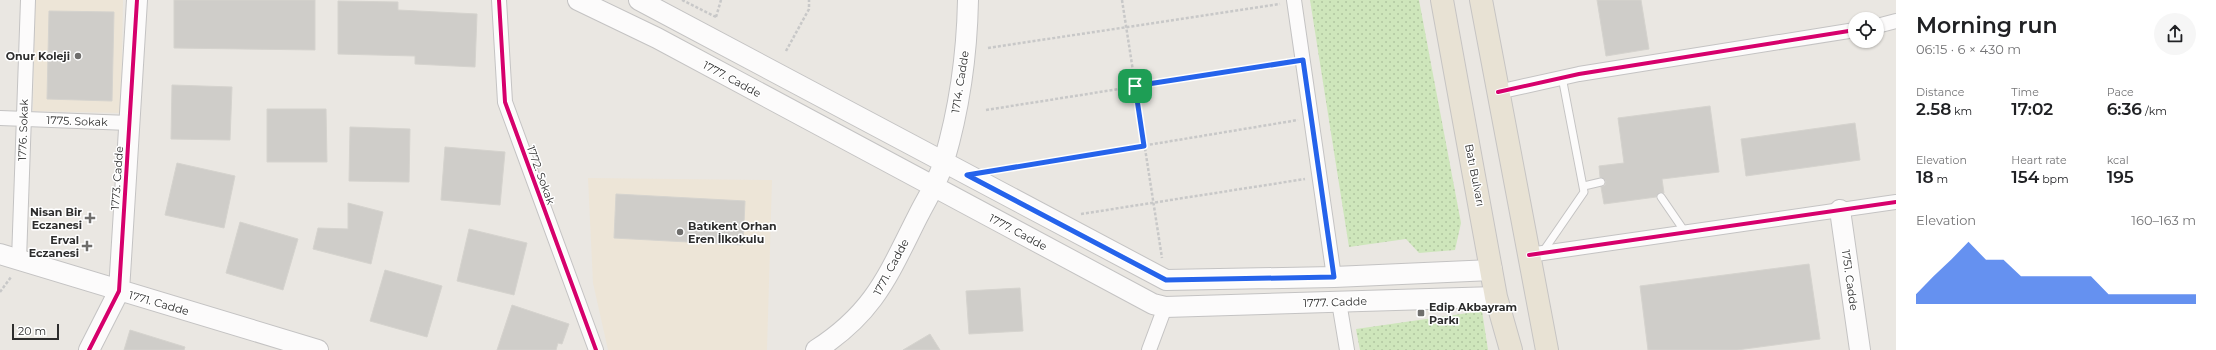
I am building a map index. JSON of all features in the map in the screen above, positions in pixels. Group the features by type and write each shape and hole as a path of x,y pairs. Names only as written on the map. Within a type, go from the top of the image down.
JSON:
{"main road":[{"name":"1773. Cadde","path":"89,350 119,292 137,0"},
{"name":"1777. Cadde","path":"578,0 657,38 1141,298 1165,308 1496,297"},
{"path":"639,0 1166,280 1334,277 1492,270"},
{"name":"1714. Cadde","path":"933,186 944,162 965,51 968,0"},
{"name":"Batı Bulvarı","path":"1442,0 1496,297 1510,350"},
{"path":"1481,0 1498,92 1535,254 1547,350"},
{"name":"1771. Cadde","path":"816,350 851,324 868,306 882,287 933,186"},
{"name":"1751. Cadde","path":"1840,210 1860,350"},
{"name":"1771. Cadde","path":"0,254 119,292 318,350"}],"street":[{"name":"1776. Sokak","path":"19,260 28,0"},
{"name":"1772. Sokak","path":"499,0 505,102 596,350"},
{"path":"1294,1 1334,277"},
{"path":"1884,24 1896,21"},
{"path":"1498,92 1562,77 1848,31"},
{"name":"1775. Sokak","path":"0,118 130,123"},
{"path":"1535,254 1896,202"},
{"path":"1340,302 1347,350"},
{"path":"1149,350 1165,308"}],"lane":[{"path":"1535,254 1580,199 1584,192 1562,77"},
{"path":"1584,186 1601,182"},
{"path":"1661,197 1685,232"}],"path":[{"path":"682,0 716,17"},
{"path":"710,37 721,0"},
{"path":"786,51 809,8 809,0"},
{"path":"1122,0 1166,280"},
{"path":"988,48 1294,1"},
{"path":"986,110 1303,60"},
{"path":"967,175 1311,118"},
{"path":"1080,214 1319,176"}],"shaded area":[{"name":"Onur Koleji","path":"35,0 123,0 121,113 33,111"},
{"name":"Batıkent Orhan Eren İlkokulu","path":"588,178 772,180 767,350 608,350 593,283"}],"green space":[{"path":"1310,0 1419,0 1461,223 1455,250 1419,253 1406,239 1349,247"},
{"path":"1482,311 1488,350 1360,350 1356,329"}],"building":[{"path":"174,0 315,0 315,50 174,48"},
{"path":"1597,0 1641,0 1649,49 1606,56"},
{"path":"338,1 398,2 398,10 477,14 475,67 415,64 415,56 338,54"},
{"path":"49,11 114,12 112,101 47,99"},
{"path":"172,85 232,87 230,140 171,139"},
{"path":"1710,106 1719,172 1662,179 1664,193 1659,193 1656,197 1604,204 1601,187 1605,185 1606,181 1600,177 1599,166 1624,163 1618,118"},
{"path":"267,109 326,109 327,162 267,162"},
{"path":"1855,123 1860,160 1746,176 1741,139"},
{"path":"350,127 410,129 409,182 349,181"},
{"path":"445,147 505,152 500,205 441,200"},
{"path":"177,163 235,176 224,228 165,215"},
{"path":"616,194 745,201 743,245 614,238"},
{"path":"348,203 383,212 371,264 313,249 318,228 348,229"},
{"path":"240,222 298,239 283,290 226,273"},
{"path":"469,229 527,243 514,295 457,281"},
{"path":"1809,264 1820,339 1737,350 1648,350 1640,286"},
{"path":"385,270 442,286 427,337 370,321"},
{"path":"1020,288 1023,331 969,334 966,291"},
{"path":"512,305 569,324 562,344 558,343 556,350 497,350"},
{"path":"130,330 185,347 184,350 124,350"},
{"path":"930,334 940,350 903,350"}],"cycle path":[{"path":"89,350 119,291 137,0"},
{"path":"499,0 505,102 596,350"},
{"path":"1498,92 1579,74 1848,31"},
{"path":"1529,255 1896,202"}],"place":[{"name":"Onur Koleji","path":"78,56"},
{"name":"Nisan Bir Eczanesi","path":"90,218"},
{"name":"Batıkent Orhan Eren İlkokulu","path":"680,232"},
{"name":"Erval Eczanesi","path":"87,246"},
{"name":"Edip Akbayram Parkı","path":"1421,313"}],"route":[{"path":"1303,60 1334,277 1166,280 967,175 1144,146 1135,86 1303,60"}]}
